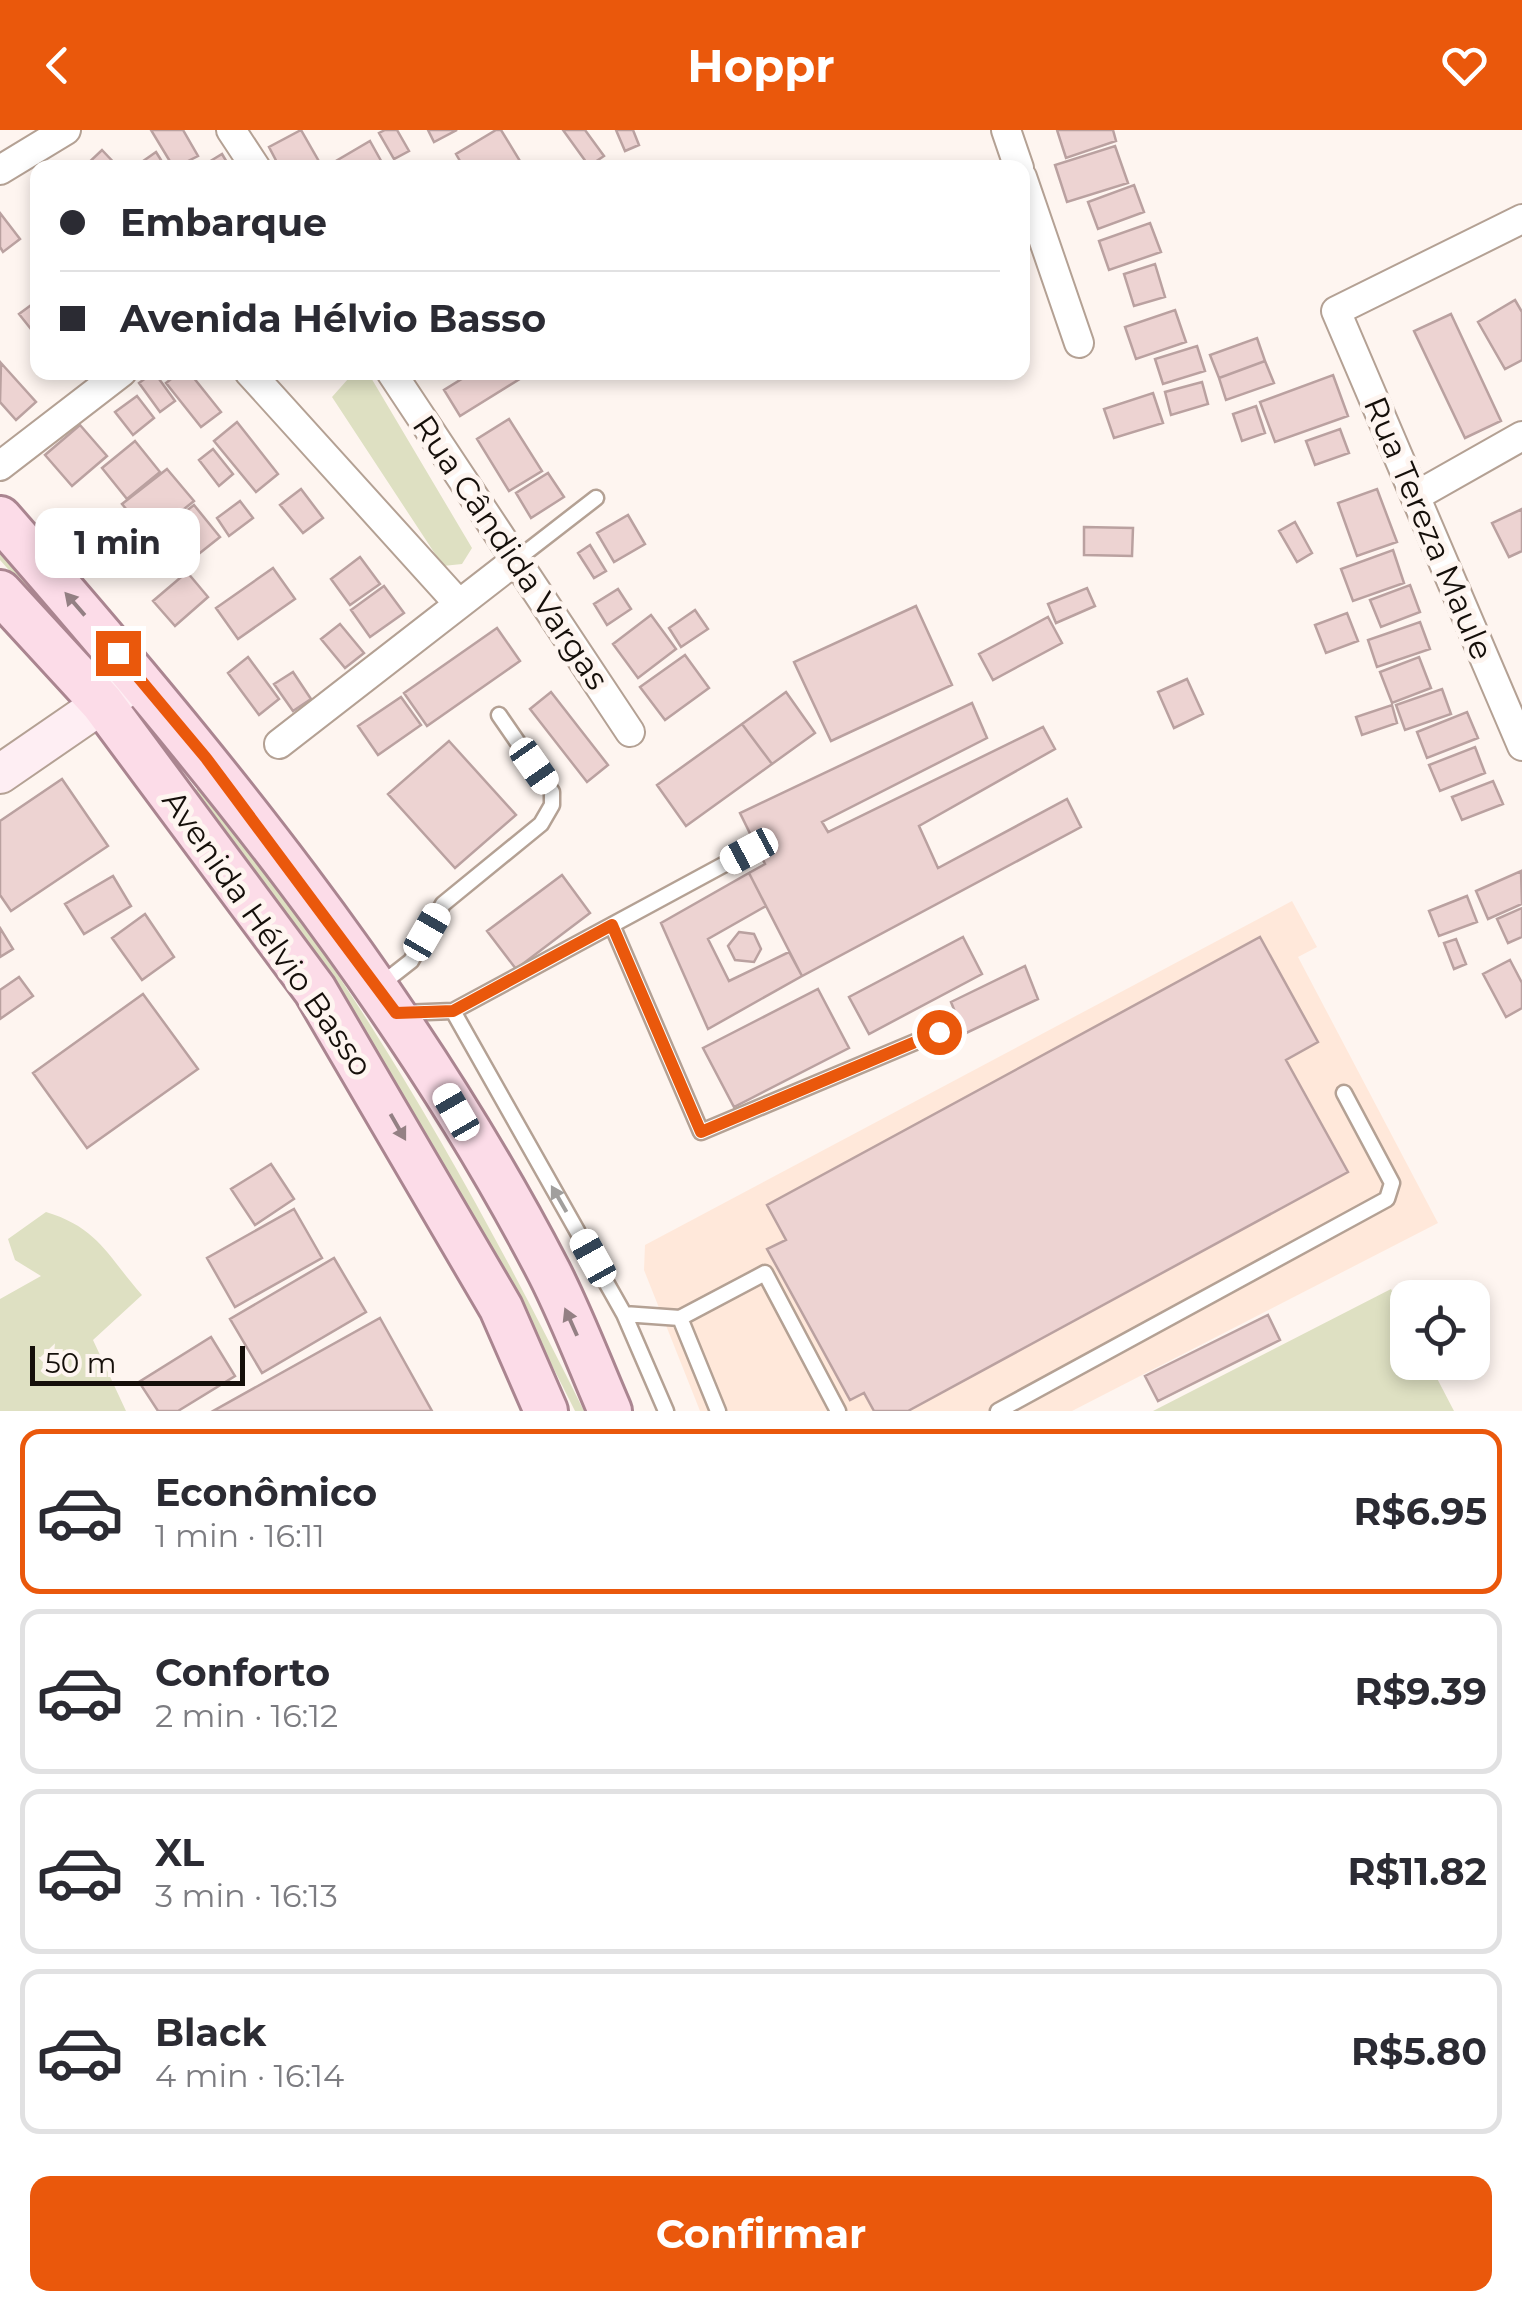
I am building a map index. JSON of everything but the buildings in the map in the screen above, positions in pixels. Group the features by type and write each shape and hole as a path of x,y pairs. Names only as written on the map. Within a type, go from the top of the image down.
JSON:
{"main road":[{"name":"Avenida Hélvio Basso","path":"0,518 140,678 387,1000 550,1273 610,1411"},
{"name":"Avenida Hélvio Basso","path":"0,592 102,703 315,990 501,1308 546,1411"}],"street":[{"path":"0,170 66,130"},
{"path":"231,130 251,160"},
{"path":"1006,130 1016,160"},
{"path":"1030,200 1079,343"},
{"name":"Rua Tereza Maule","path":"1522,219 1336,311 1522,746"},
{"path":"0,466 112,380"},
{"path":"257,380 459,604"},
{"name":"Rua Cândida Vargas","path":"397,380 630,732"},
{"path":"1416,496 1522,436"},
{"path":"279,744 516,560"},
{"path":"0,774 140,678"}],"lane":[{"path":"516,560 596,498"},
{"path":"499,715 552,792 552,804 541,824 443,904 387,1000 453,1011 749,851"},
{"path":"612,925 701,1132 939,1032"},
{"path":"453,1011 624,1314 666,1411"},
{"path":"998,1411 1387,1199 1392,1183 1344,1093"},
{"path":"624,1314 680,1318 765,1273 838,1411"},
{"path":"680,1318 718,1411"}],"shaded area":[{"path":"1292,901 1317,947 1298,957 1438,1223 1072,1411 700,1411 644,1270 645,1245"}],"green space":[{"path":"347,380 372,380 472,548 462,564 443,566 332,397"},
{"path":"0,549 101,664 96,669 0,560"},
{"path":"200,786 310,934 409,1088 500,1248 584,1411 575,1411 491,1250 401,1091 303,938 195,791"},
{"path":"46,1212 91,1235 142,1295 93,1340 126,1411 0,1411 0,1299 41,1276 15,1260 8,1239"},
{"path":"1390,1290 1390,1380 1438,1380 1454,1411 1153,1411"}],"route":[{"path":"118,653 206,758 396,1013 453,1011 612,925 701,1132 939,1032"}]}
